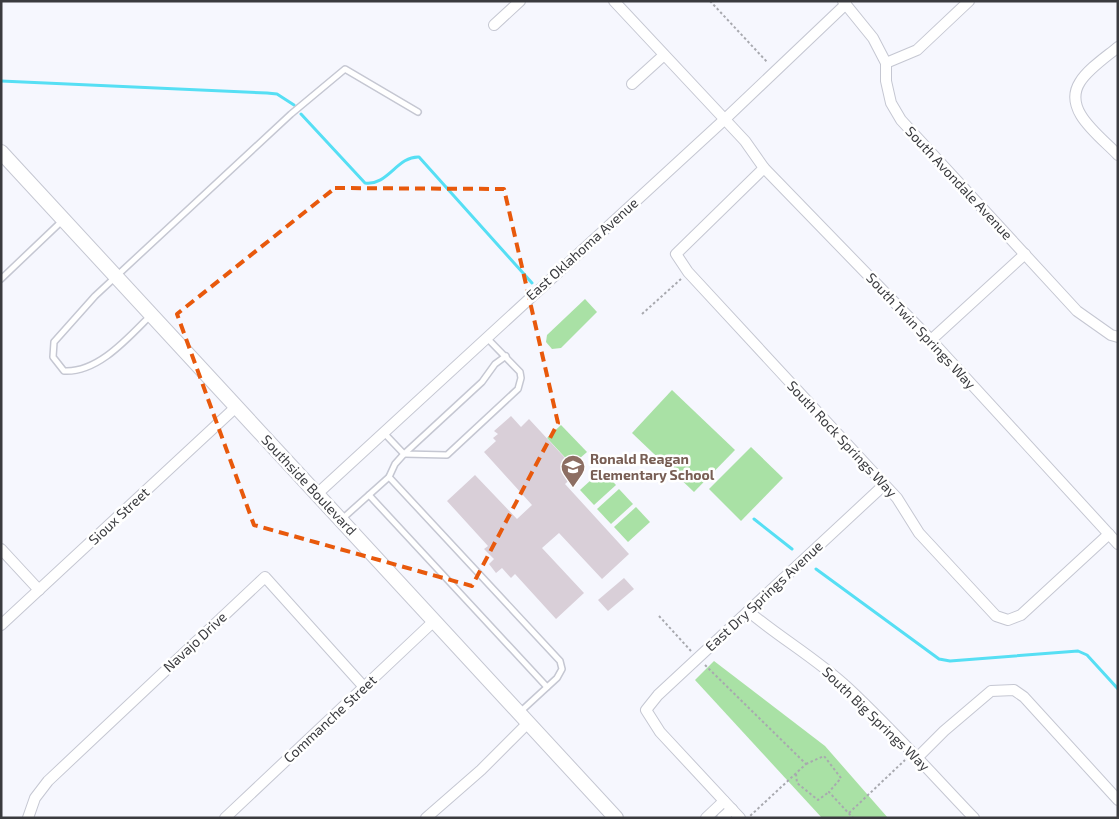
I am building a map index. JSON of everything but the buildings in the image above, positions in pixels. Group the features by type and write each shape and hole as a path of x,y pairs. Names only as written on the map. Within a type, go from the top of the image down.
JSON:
{"main road":[{"name":"Southside Boulevard","path":"1,152 616,818"}],"street":[{"path":"494,25 520,1"},
{"name":"South Twin Springs Way","path":"614,1 745,141 764,168 930,340 1118,544"},
{"path":"886,63 917,50 969,1"},
{"name":"East Oklahoma Avenue","path":"317,494 724,120 844,3"},
{"name":"South Avondale Avenue","path":"844,3 873,38 886,63 886,81 891,103 901,120 1077,311 1111,335 1118,337"},
{"path":"1118,47 1080,81 1074,98 1078,113 1118,155"},
{"path":"632,84 664,55"},
{"name":"South Rock Springs Way","path":"764,168 676,254 688,272 897,498 919,533 996,616 1008,620 1021,615 1109,534"},
{"path":"930,340 1025,254"},
{"name":"Sioux Street","path":"1,625 236,407"},
{"name":"East Dry Springs Avenue","path":"724,801 660,732 646,710 698,658 884,484"},
{"path":"1,549 39,590"},
{"name":"Navajo Drive","path":"28,818 35,798 48,781 264,576 364,687"},
{"name":"South Big Springs Way","path":"748,611 778,636 811,657 848,687 974,818"},
{"name":"Commanche Street","path":"225,818 434,621"},
{"path":"914,756 991,691 1014,690 1024,697 1118,800"},
{"path":"426,818 481,770 524,718"},
{"path":"706,818 724,801 740,818"},
{"path":"722,818 732,809"}],"lane":[{"path":"151,314 97,363 78,372 64,371 53,357 54,342 95,296 290,114 345,69 418,112"},
{"path":"1,279 64,220"},
{"path":"384,432 404,454 447,455 510,397 518,389 521,378 520,372 486,337"},
{"path":"341,520 389,477 404,454 482,382 495,364 506,356"},
{"path":"389,477 560,660 562,669 557,678 547,687 524,718"},
{"path":"368,495 547,687"}],"path":[{"path":"710,1 774,70"},
{"path":"642,314 688,272"},
{"path":"659,616 698,658 806,764"},
{"path":"748,818 806,764 824,756 841,778 829,792 818,800 797,783 796,774"},
{"path":"849,813 914,756"},
{"path":"829,792 853,818"}],"highlighted area":[{"path":"335,188 504,189 558,423 472,586 254,525 177,314"}],"green space":[{"path":"585,299 597,312 561,348 552,349 546,342 547,335"},
{"path":"672,390 735,450 694,492 632,433"},
{"path":"561,425 587,452 572,465 547,438"},
{"path":"751,447 783,478 741,521 709,489"},
{"path":"602,470 616,485 594,505 580,490"},
{"path":"619,489 633,504 611,524 597,509"},
{"path":"636,507 650,522 628,542 614,527"},
{"path":"714,661 825,746 888,818 822,818 695,680"}],"waterway":[{"path":"1,81 267,93 277,94 294,105"},
{"path":"301,114 365,183 373,183 380,180 405,161 419,157 532,283"},
{"path":"754,519 792,549"},
{"path":"816,569 939,659 950,661 1078,651 1087,655 1118,689"}],"place":[{"name":"Ronald Reagan Elementary School","path":"573,488"}]}
